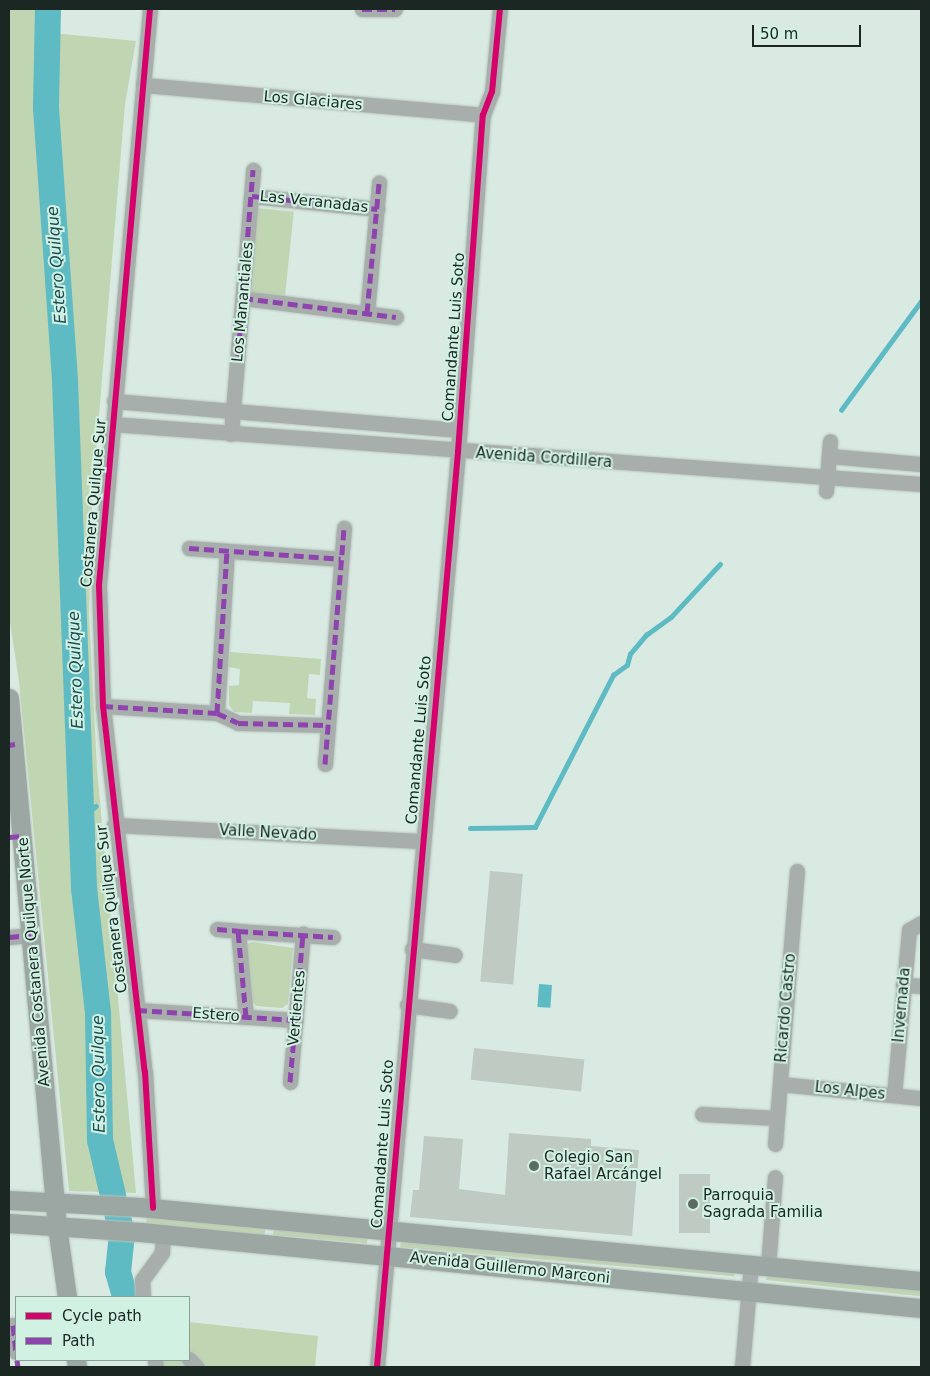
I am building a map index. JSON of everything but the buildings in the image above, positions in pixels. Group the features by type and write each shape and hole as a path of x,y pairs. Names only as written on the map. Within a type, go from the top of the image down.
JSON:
{"main road":[{"name":"Avenida Costanera Quilque Norte","path":"9,698 16,836 32,935 57,1226 67,1296"},
{"name":"Avenida Guillermo Marconi","path":"9,1200 146,1208 921,1281"},
{"path":"269,1244 271,1220"},
{"name":"Avenida Guillermo Marconi","path":"9,1223 163,1234 921,1308"}],"street":[{"name":"Costanera Quilque Sur","path":"146,1208 137,1010 114,825 103,706 98,585 150,9"},
{"path":"362,9 395,9"},
{"path":"483,115 492,92 500,9"},
{"name":"Los Glaciares","path":"142,85 483,115"},
{"name":"Comandante Luis Soto","path":"377,1367 407,1005 460,430 483,115"},
{"name":"Los Manantiales","path":"232,434 253,170"},
{"name":"Las Veranadas","path":"367,313 379,183"},
{"name":"Las Veranadas","path":"252,196 377,209"},
{"path":"243,298 396,317"},
{"name":"Avenida Cordillera","path":"114,401 460,430"},
{"name":"Avenida Cordillera","path":"112,424 826,484 921,484"},
{"path":"826,484 830,441"},
{"path":"829,456 921,464"},
{"path":"325,764 344,528"},
{"path":"189,548 341,559"},
{"path":"217,713 227,551"},
{"path":"103,706 217,713 238,723 328,725"},
{"name":"Valle Nevado","path":"114,825 422,841"},
{"name":"Ricardo Castro","path":"775,1144 797,871"},
{"name":"Invernada","path":"894,1095 909,930 921,923"},
{"path":"217,929 333,937"},
{"path":"238,931 246,1016"},
{"name":"Vertientes","path":"290,1082 303,934"},
{"path":"9,938 32,935"},
{"path":"412,949 455,955"},
{"path":"903,985 921,986"},
{"path":"407,1005 450,1011"},
{"name":"Estero","path":"137,1010 296,1020"},
{"name":"Los Alpes","path":"780,1084 921,1098"},
{"path":"702,1114 777,1118"},
{"path":"742,1367 750,1291 760,1266 775,1178"},
{"path":"143,1296 142,1280 162,1252 163,1234"},
{"path":"13,1325 15,1343"}],"green space":[{"path":"9,9 43,9 41,32 136,41 125,104 92,499 89,615 97,769 136,1193 69,1191 19,681 9,616"},
{"path":"257,208 294,212 285,297 248,294"},
{"path":"230,652 321,659 320,675 309,674 307,698 316,699 315,715 289,714 290,703 253,701 252,713 234,712 229,705 229,686 239,685 240,669 228,667"},
{"path":"252,942 293,948 288,1004 282,1008 256,1006 251,999 246,945"},
{"path":"147,1215 266,1225 265,1235 146,1225"},
{"path":"274,1227 368,1235 367,1243 273,1235"},
{"path":"401,1238 735,1267 734,1276 400,1247"},
{"path":"767,1272 921,1288 920,1296 766,1280"},
{"path":"190,1322 318,1336 315,1367 161,1367 161,1361 190,1361"}],"water":[{"path":"539,984 552,985 550,1008 537,1007"},
{"path":"111,1234 133,1237 125,1263 125,1279 133,1296 114,1294 112,1269 116,1244"}],"waterway":[{"name":"Estero Quilque","path":"48,9 46,108 65,381 84,888 98,1013 100,1140 122,1234 118,1272 125,1296"},
{"path":"841,410 921,301"},
{"path":"470,828 535,827 613,675 627,665 630,654 646,635 671,617 720,564"},
{"path":"82,818 96,806"}],"marked path":[{"path":"362,9 395,9"},
{"path":"238,356 253,170"},
{"path":"367,313 379,183"},
{"path":"252,196 377,209"},
{"path":"243,298 396,317"},
{"path":"325,764 344,528"},
{"path":"189,548 341,559"},
{"path":"103,706 217,713 227,551"},
{"path":"217,713 238,723 328,725"},
{"path":"9,745 15,744"},
{"path":"9,837 23,836"},
{"path":"217,929 238,931"},
{"path":"246,1017 238,931 333,937"},
{"path":"290,1082 303,934"},
{"path":"9,937 31,935"},
{"path":"137,1010 296,1020"},
{"path":"13,1325 15,1343"},
{"path":"17,1361 18,1367"}],"cycle path":[{"path":"150,9 99,585 103,706 145,1072 153,1208"},
{"path":"377,1367 458,452 483,115 492,92 500,9"}],"place":[{"name":"Colegio San Rafael Arcángel","path":"534,1166"},
{"name":"Parroquia Sagrada Familia","path":"693,1204"}]}
